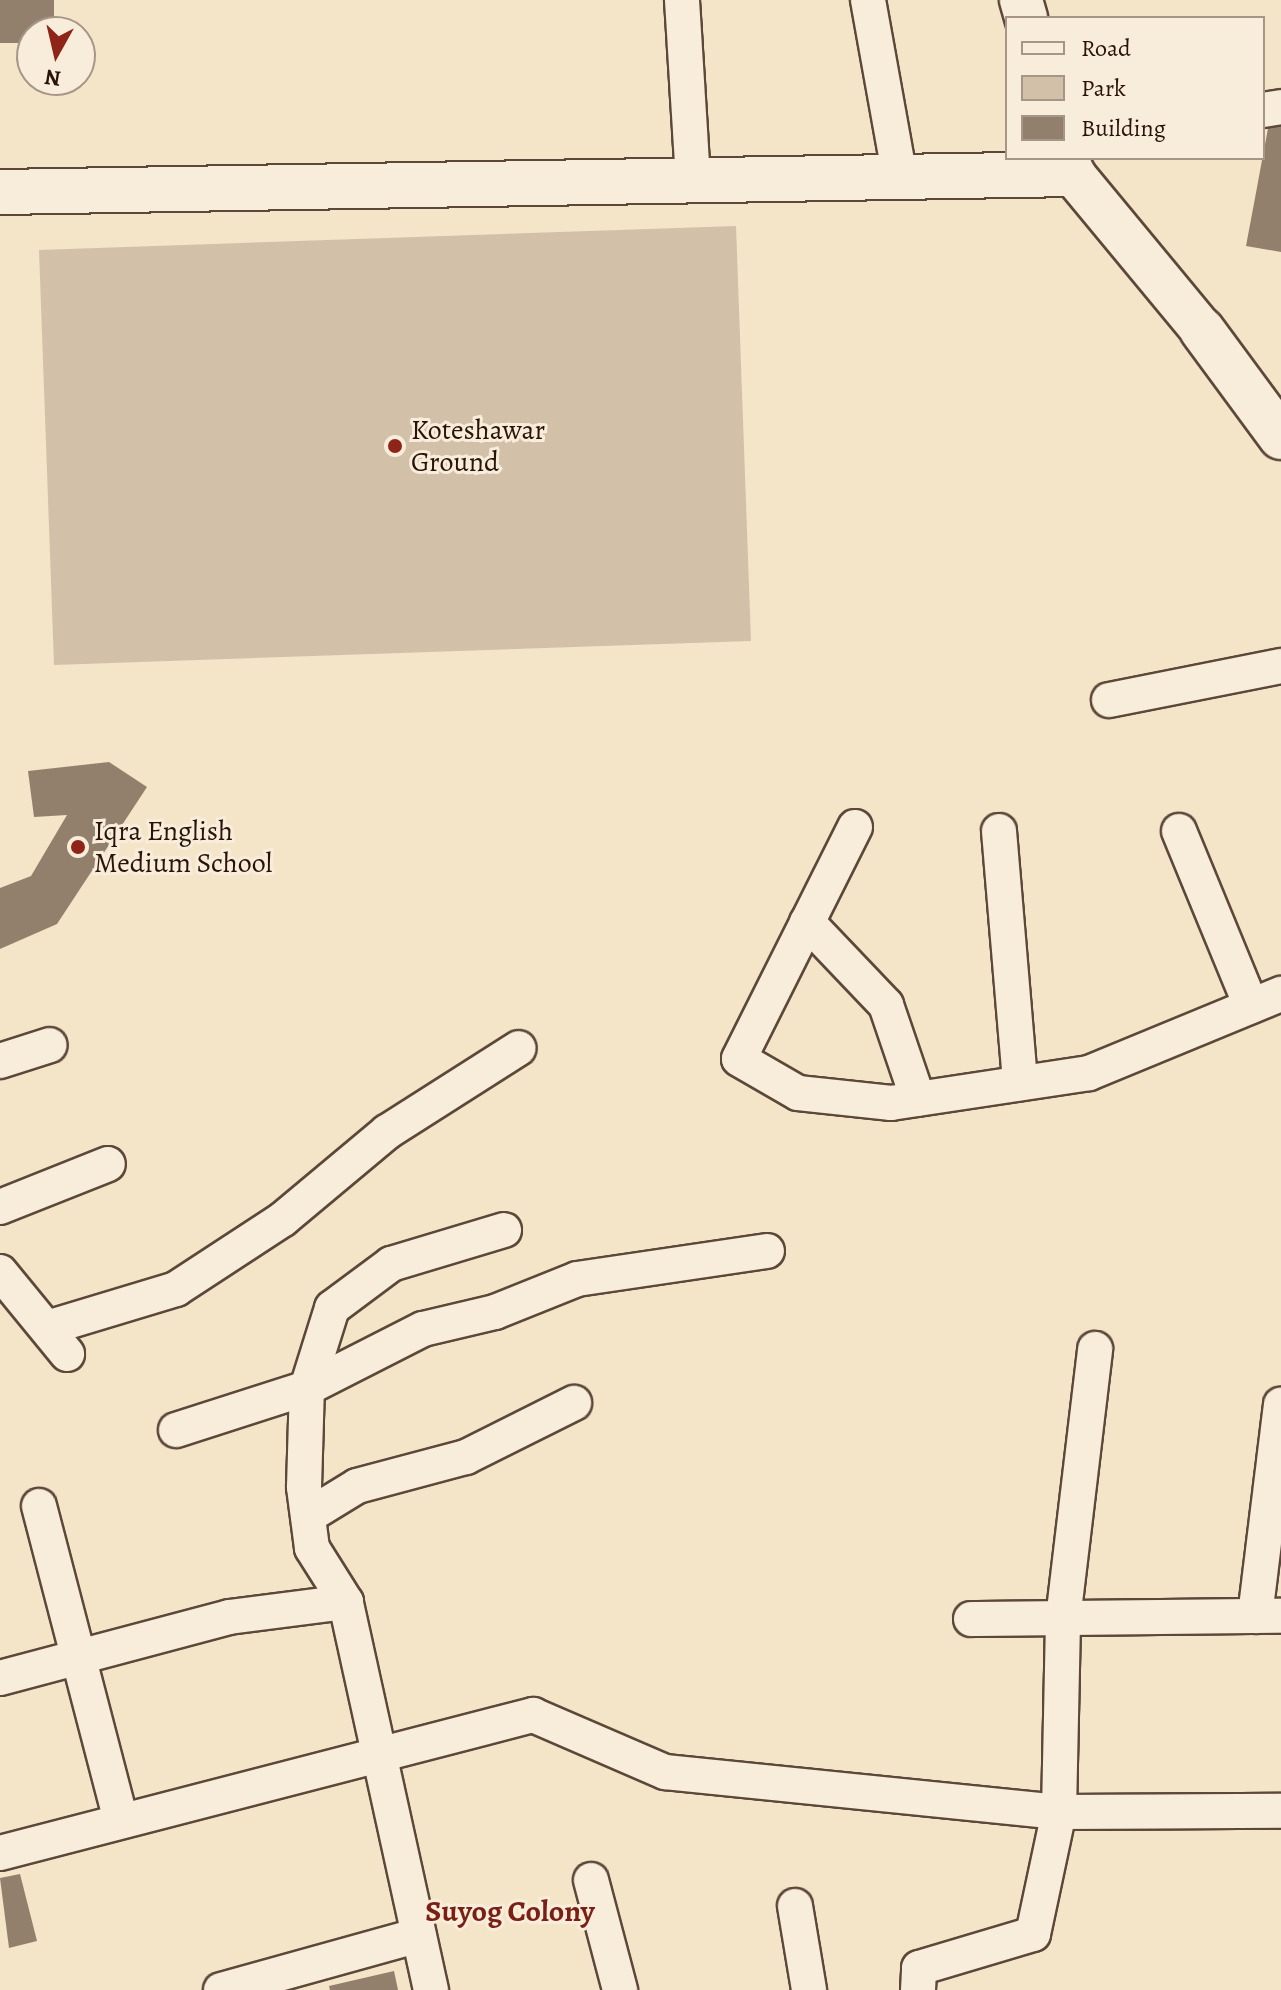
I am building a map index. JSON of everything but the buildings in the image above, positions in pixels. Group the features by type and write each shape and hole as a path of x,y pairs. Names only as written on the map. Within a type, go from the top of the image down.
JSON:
{"main road":[{"path":"0,192 900,177 1071,166"},
{"path":"1202,330 1256,396 1281,437"}],"street":[{"path":"682,0 693,180"},
{"path":"868,0 900,177"},
{"path":"1071,166 1202,330"},
{"path":"1109,700 1281,666"},
{"path":"855,827 739,1059 798,1093 918,1099 1089,1073 1266,1000 1179,831"},
{"path":"999,831 1020,1083"},
{"path":"807,922 886,1005 918,1099"},
{"path":"0,1061 50,1045"},
{"path":"0,1272 57,1341 176,1289 283,1219 387,1132 519,1048"},
{"path":"0,1207 108,1164"},
{"path":"431,1990 346,1602 312,1548 308,1516 307,1388 332,1308 391,1264 504,1230"},
{"path":"176,1430 307,1388 423,1329 495,1312 577,1279 767,1251"},
{"path":"918,1990 919,1968 1033,1934 1059,1812 1063,1619 1095,1349"},
{"path":"308,1516 357,1486 466,1457 574,1403"},
{"path":"971,1619 1268,1616 1281,1405"},
{"path":"39,1506 74,1664 120,1818"},
{"path":"0,1678 74,1664 229,1617 346,1602"},
{"path":"0,1853 120,1818 533,1715 665,1772 1059,1812 1281,1811"},
{"path":"591,1880 620,1990"},
{"path":"795,1906 809,1990"},
{"path":"221,1990 419,1935"}],"green space":[{"name":"Koteshawar Ground","path":"736,226 751,641 54,665 39,250"}],"place":[{"name":"Koteshawar Ground","path":"395,446"},
{"name":"Iqra English Medium School","path":"78,847"}],"district":[{"name":"Suyog Colony","path":"510,1911"}]}
